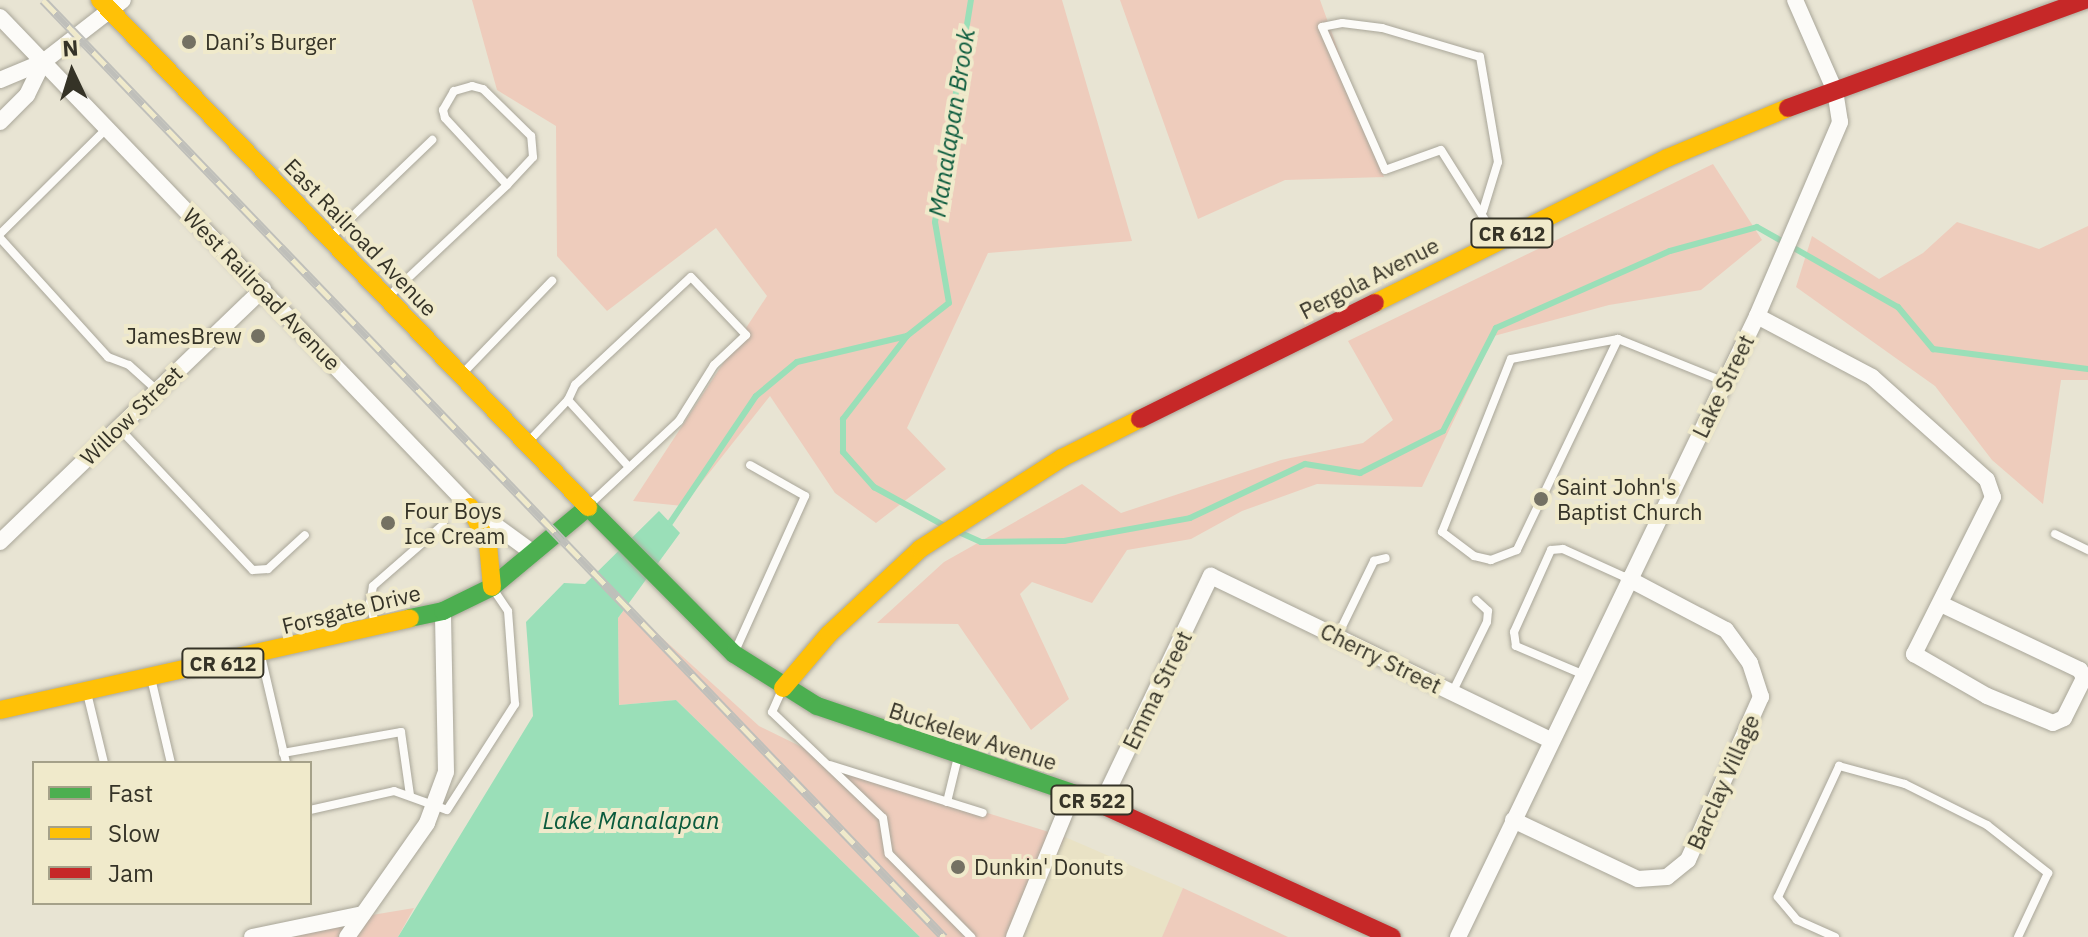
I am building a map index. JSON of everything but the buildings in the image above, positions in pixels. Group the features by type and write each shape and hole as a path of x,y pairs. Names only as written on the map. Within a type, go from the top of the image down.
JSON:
{"main road":[{"name":"Pergola Avenue","path":"783,688 829,634 920,549 962,518 1062,458 1498,239 1667,158 1835,91 2085,0"},
{"name":"East Railroad Avenue","path":"110,3 328,239 588,507"},
{"path":"470,507 488,544 492,587"},
{"name":"Buckelew Avenue","path":"588,507 734,654 783,688 830,713 1102,803 1392,937"},
{"name":"Forsgate Drive","path":"0,710 261,655 443,611 492,587 588,507"}],"street":[{"name":"Lake Street","path":"1458,937 1582,674 1726,383 1840,122 1835,91 1795,0"},
{"path":"0,80 43,62 110,3"},
{"name":"West Railroad Avenue","path":"0,17 470,507 532,552"},
{"path":"0,122 27,95 43,62"},
{"name":"Willow Street","path":"0,542 263,289"},
{"path":"1757,316 1872,377 1987,480 1993,497 1914,654 1987,696 2053,723 2064,718 2084,678 2080,670 1941,604"},
{"name":"Cherry Street","path":"1211,576 1551,740"},
{"name":"Emma Street","path":"1102,803 1211,576"},
{"name":"Barclay Village","path":"1513,820 1638,879 1667,877 1688,860 1761,697 1750,663 1726,630 1629,579"},
{"path":"347,937 434,809 446,772 443,611"},
{"path":"1014,937 1073,793"},
{"path":"252,937 363,914"}],"lane":[{"path":"1483,211 1498,162 1480,57 1382,28 1342,23 1322,27 1385,170 1441,150 1483,211 1498,239"},
{"path":"387,298 507,185 533,157 531,136 483,89 472,86 454,91 443,110 445,118 507,185"},
{"path":"107,128 0,236 108,357 129,365 157,390"},
{"path":"328,239 432,140"},
{"path":"527,444 568,400 575,385 691,277 746,335 714,365 679,421 588,507"},
{"path":"461,375 552,281"},
{"path":"1618,339 1517,550 1483,558 1442,532 1511,359 1618,339 1726,383"},
{"path":"568,400 628,466"},
{"path":"118,427 253,570 268,569 305,535"},
{"path":"734,654 805,496 750,465"},
{"path":"376,628 370,603 373,586 443,525"},
{"path":"2055,534 2088,550"},
{"path":"1582,674 1516,646 1514,632 1551,550 1563,549 1629,579"},
{"path":"1337,637 1374,561 1386,558"},
{"path":"312,810 394,791 410,795 434,809 451,805 515,704 508,611 492,587"},
{"path":"1452,694 1487,622 1488,611 1476,600"},
{"path":"261,655 284,758 401,732 410,795"},
{"path":"151,678 171,761"},
{"path":"783,688 772,712 883,818 889,854 971,937"},
{"path":"87,692 104,761"},
{"path":"947,802 958,756"},
{"path":"826,763 983,813"},
{"path":"1835,937 1797,920 1778,897 1839,766 1905,784 1987,825 2048,873 2018,937"}],"shaded area":[{"path":"472,0 1062,0 1132,241 988,253 907,428 946,469 876,523 835,493 770,396 683,506 633,501 767,296 716,228 607,311 557,256 556,126 497,90"},
{"path":"1120,0 1320,0 1384,177 1285,180 1198,219"},
{"path":"1713,164 1762,240 1701,290 1609,305 1494,336 1422,487 1317,484 1242,511 1191,539 1127,550 1092,603 1032,582 1020,594 1069,699 1031,730 958,624 877,623 944,562 1082,484 1121,513 1281,460 1363,443 1393,420 1348,341"},
{"path":"1957,222 2039,249 2088,226 2088,380 2061,380 2043,504 1992,460 1935,386 1796,287 1812,236 1879,279 1923,253"},
{"path":"627,606 759,726 849,770 1065,837 1017,937 920,937 676,700 619,705 618,618"},
{"path":"1065,837 1183,888 1162,937 1017,937"},
{"path":"1183,888 1235,912 1288,937 1162,937"},
{"path":"414,908 398,937 241,937"}],"water":[{"name":"Lake Manalapan","path":"659,511 680,533 618,618 619,705 676,700 920,937 398,937 533,716 526,622 564,583 585,584"}],"waterway":[{"name":"Manalapan Brook","path":"670,523 756,396 797,362 907,336 949,303 935,222 971,0"},
{"path":"961,533 981,542 1064,541 1190,518 1305,464 1360,473 1443,431 1496,328 1670,251 1757,227 1898,307 1933,349 2088,369"},
{"path":"907,336 843,419 843,452 874,487 943,525"}],"railway":[{"path":"43,0 944,937"}],"traffic: fast":[{"path":"410,618 443,611 492,587 588,507 734,654 817,706 1087,798"}],"traffic: slow":[{"path":"100,0 588,507"},
{"path":"1375,303 1667,158 1788,108"},
{"path":"783,688 829,634 920,549 1062,458 1140,419"},
{"path":"470,507 488,544 492,587"},
{"path":"0,710 410,618"}],"traffic: jam":[{"path":"1788,108 2085,0"},
{"path":"1140,419 1375,303"},
{"path":"1087,798 1392,937"}],"place":[{"name":"Dani’s Burger","path":"189,42"},
{"name":"JamesBrew","path":"258,336"},
{"name":"Saint John's Baptist Church","path":"1541,499"},
{"name":"Four Boys Ice Cream","path":"388,523"},
{"name":"Dunkin' Donuts","path":"958,867"}]}
